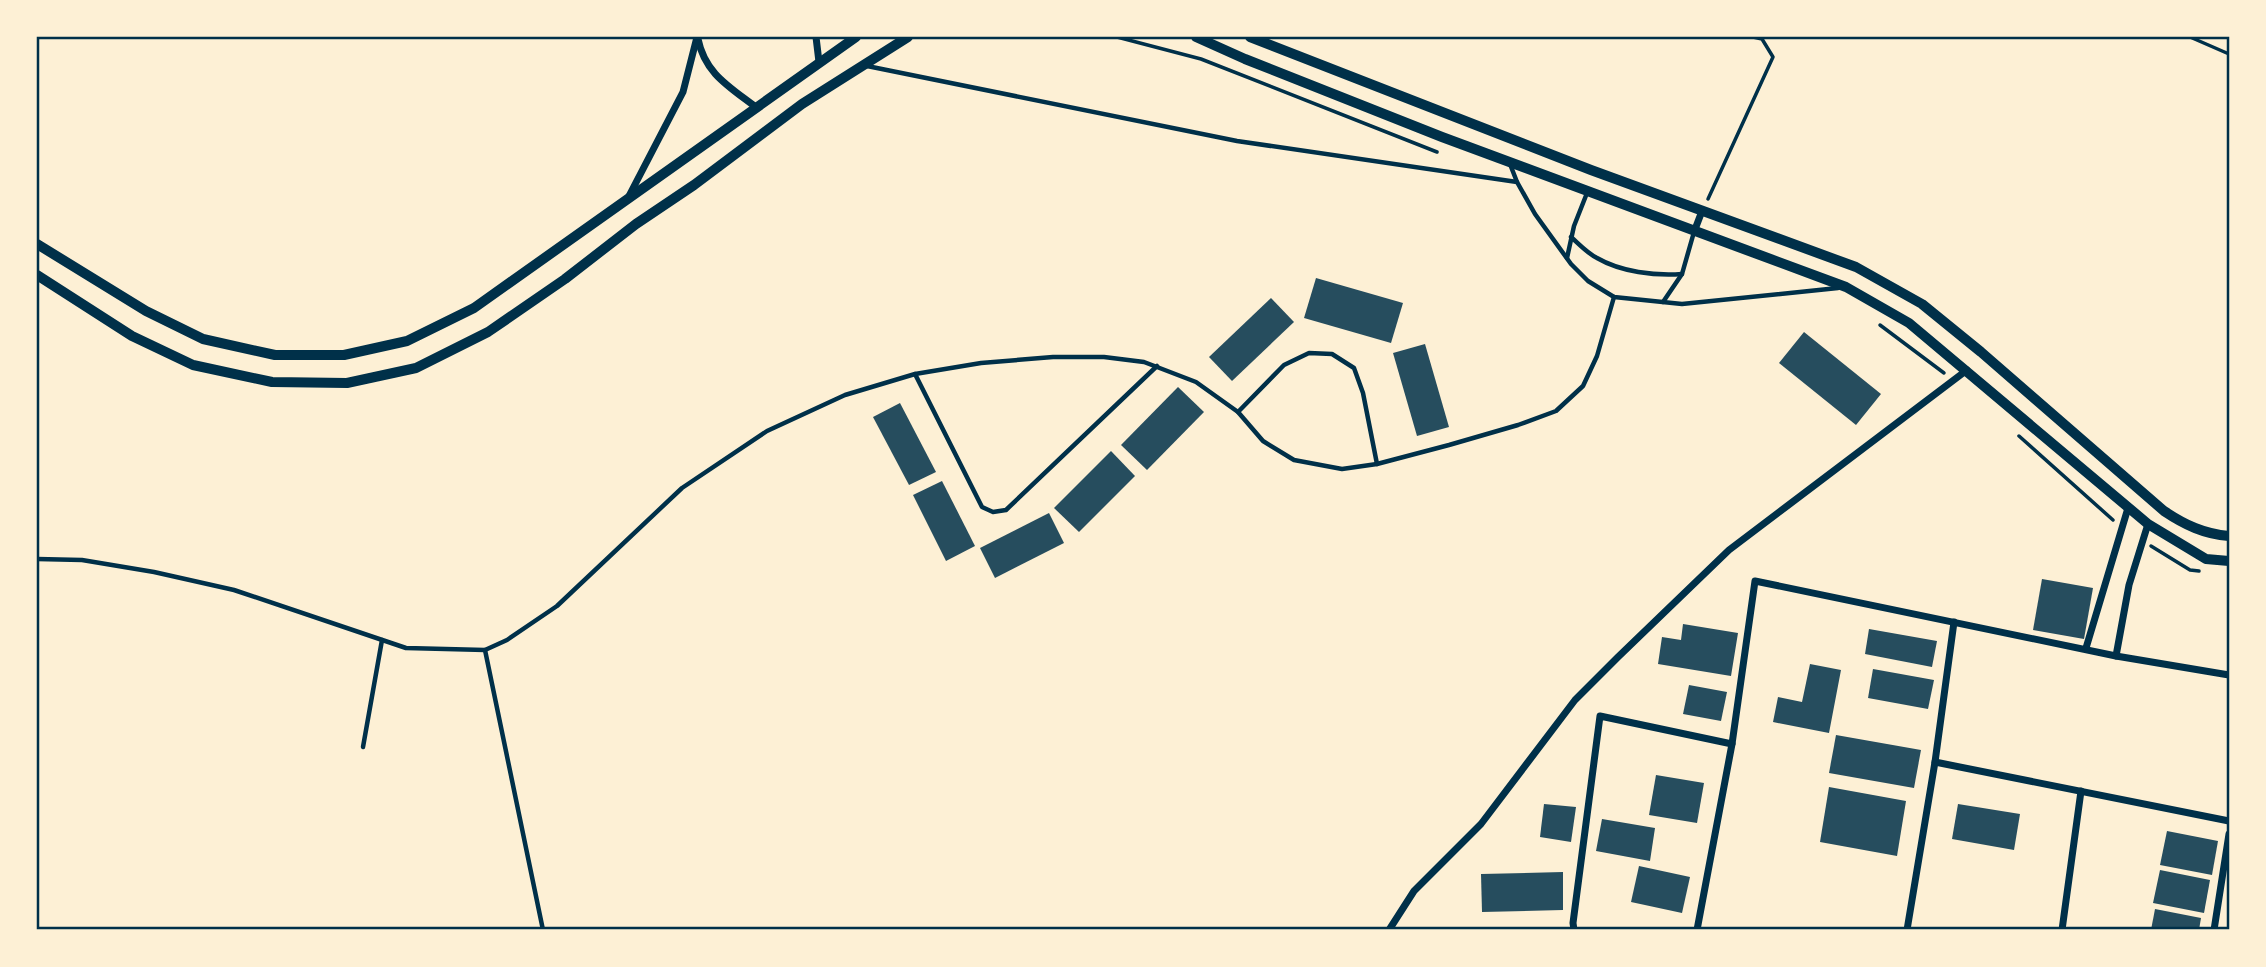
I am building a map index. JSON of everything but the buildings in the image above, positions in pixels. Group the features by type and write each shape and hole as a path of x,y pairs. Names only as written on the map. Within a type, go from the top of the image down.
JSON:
{"main road":[{"path":"37,244 146,311 202,339 275,355 344,355 407,341 474,308 856,37"},
{"path":"37,275 132,336 193,365 272,382 347,383 416,368 488,332 565,279 802,104 908,37"},
{"path":"1196,37 1266,68 1510,163 1846,287 1909,323 2148,523 2206,559 2229,561"},
{"path":"1254,38 1476,126 1856,267 1922,304 2164,511 2209,534 2229,536"},
{"path":"1266,68 1275,47"},
{"path":"637,194 651,214"}],"street":[{"path":"697,37 701,55 711,71 757,108"},
{"path":"625,202 683,92 697,37"},
{"path":"817,37 819,62"},
{"path":"1694,232 1702,211"},
{"path":"1389,930 1414,891 1481,824 1575,701 1618,657 1729,550 1966,370"},
{"path":"2086,648 2128,508"},
{"path":"2116,656 2129,585 2148,523"},
{"path":"1697,930 1732,744 1755,581 2116,656 2229,675"},
{"path":"1907,930 1935,762 1954,622"},
{"path":"1574,930 1600,716 1732,744"},
{"path":"1935,762 2229,821"},
{"path":"2062,930 2081,792"},
{"path":"2214,930 2229,834"}],"lane":[{"path":"862,65 1237,141 1517,182"},
{"path":"1510,163 1535,214 1567,258 1588,281 1614,297 1682,304 1846,287"},
{"path":"1567,258 1588,193"},
{"path":"1662,302 1682,274 1694,232"},
{"path":"1572,237 1596,258 1613,265 1662,275 1682,274"},
{"path":"37,559 82,560 154,572 234,590 406,648 485,650 507,640 557,606 682,488 767,431 845,395 915,374 981,363 1053,357 1104,357 1144,362 1196,382 1238,412 1264,441 1294,460 1342,469 1377,464 1518,425 1556,411 1583,386 1597,356 1614,297"},
{"path":"1238,412 1283,365 1309,353 1332,354 1354,368 1363,393 1377,464"},
{"path":"915,374 982,507 993,512 1006,510 1157,366"},
{"path":"363,747 382,640"},
{"path":"485,650 543,930"}],"path":[{"path":"1702,211 1773,57 1762,39 1753,37"},
{"path":"2190,37 2229,54"}]}
